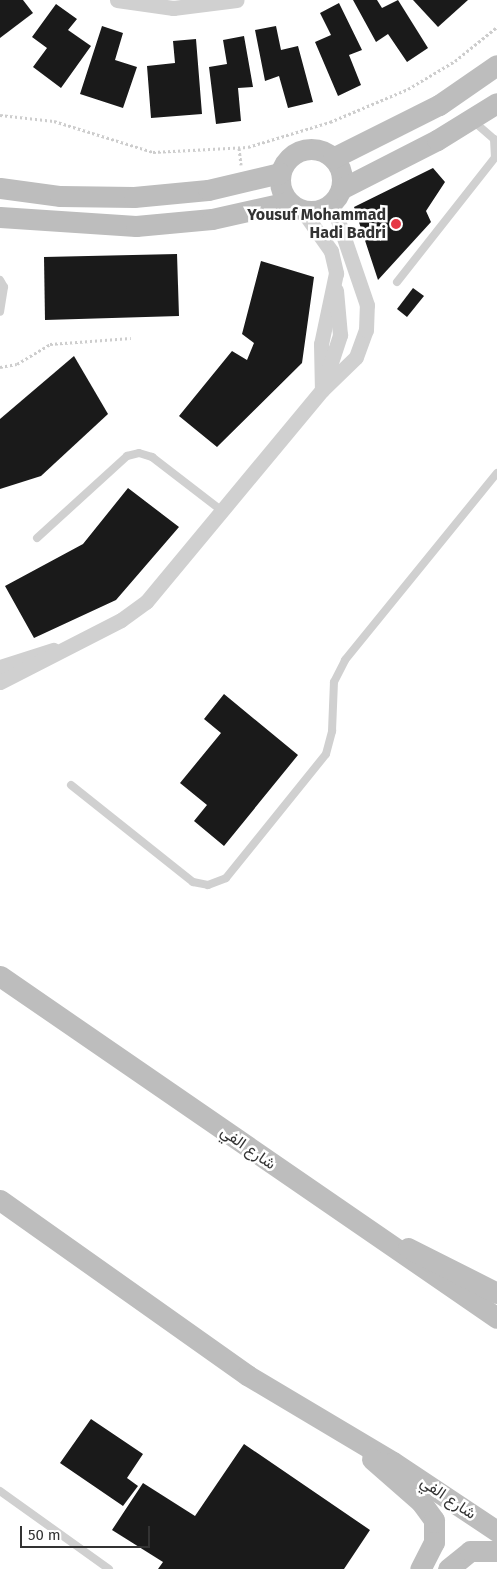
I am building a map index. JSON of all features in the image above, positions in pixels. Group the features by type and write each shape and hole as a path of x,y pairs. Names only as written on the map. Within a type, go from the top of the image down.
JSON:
{"street":[{"path":"118,0 173,8 237,0"},
{"path":"332,158 432,109 497,65"},
{"path":"0,217 136,226 212,218 295,206 318,210 337,196 472,120 497,103"},
{"path":"0,682 76,643 146,602 322,390 356,357 367,317 364,292 337,196 341,172 332,158 318,150 302,150 288,159 280,173 281,188 331,251 341,322 338,348 322,390"},
{"path":"0,188 60,196 134,197 208,190 280,173"},
{"path":"322,390 323,328 336,284"},
{"path":"341,322 367,317"},
{"path":"0,667 76,643"},
{"name":"شارع الفي","path":"0,976 380,1240 497,1318"},
{"name":"شارع الفي","path":"0,1200 247,1375 356,1439 497,1531"},
{"path":"380,1240 428,1256 497,1293"},
{"path":"356,1439 378,1466 431,1513 434,1542 420,1569"},
{"path":"448,1569 470,1551 497,1551"}],"lane":[{"path":"397,282 496,156 494,139 472,120"},
{"path":"0,280 4,287 0,312"},
{"path":"37,538 127,456 138,453 152,457 222,511"},
{"path":"72,785 193,882 208,885 226,878 326,754 332,731 334,682 345,660 497,474"},
{"path":"0,1491 109,1569"}],"path":[{"path":"0,115 54,121 154,152 248,147 330,122 408,89 455,61 497,27"},
{"path":"0,367 17,364 50,344 131,338"}],"building":[{"path":"0,0 23,0 33,13 0,38"},
{"path":"353,0 377,0 382,8 398,0 428,48 407,62 388,34 376,42"},
{"path":"413,0 468,0 438,27"},
{"path":"339,3 362,50 349,55 361,85 338,96 315,42 331,35 320,13"},
{"path":"56,4 77,19 68,30 91,46 61,88 33,67 47,48 32,37"},
{"path":"102,26 123,33 115,60 137,67 123,108 80,94"},
{"path":"276,26 281,50 298,46 313,102 288,108 279,76 265,81 255,30"},
{"path":"244,36 253,87 238,88 241,121 216,124 209,67 227,64 223,40"},
{"path":"196,39 202,114 151,118 147,66 175,63 173,41"},
{"name":"Yousuf Mohammad Hadi Badri","path":"433,168 445,182 426,211 431,222 378,280 354,207"},
{"path":"177,254 179,316 45,320 44,257"},
{"path":"261,261 314,277 302,363 217,447 179,416 232,351 247,360 254,343 242,334"},
{"path":"413,288 424,296 407,317 397,309"},
{"path":"74,356 108,414 41,476 0,489 0,419"},
{"path":"128,488 179,527 116,600 34,638 5,586 83,544"},
{"path":"224,694 298,755 224,846 194,821 207,805 180,783 221,733 204,719"},
{"path":"91,1419 143,1454 127,1478 138,1486 123,1506 60,1463"},
{"path":"244,1444 370,1530 344,1569 158,1569 163,1562 112,1530 143,1483 195,1516"}],"place":[{"name":"Yousuf Mohammad Hadi Badri","path":"396,224"}]}
